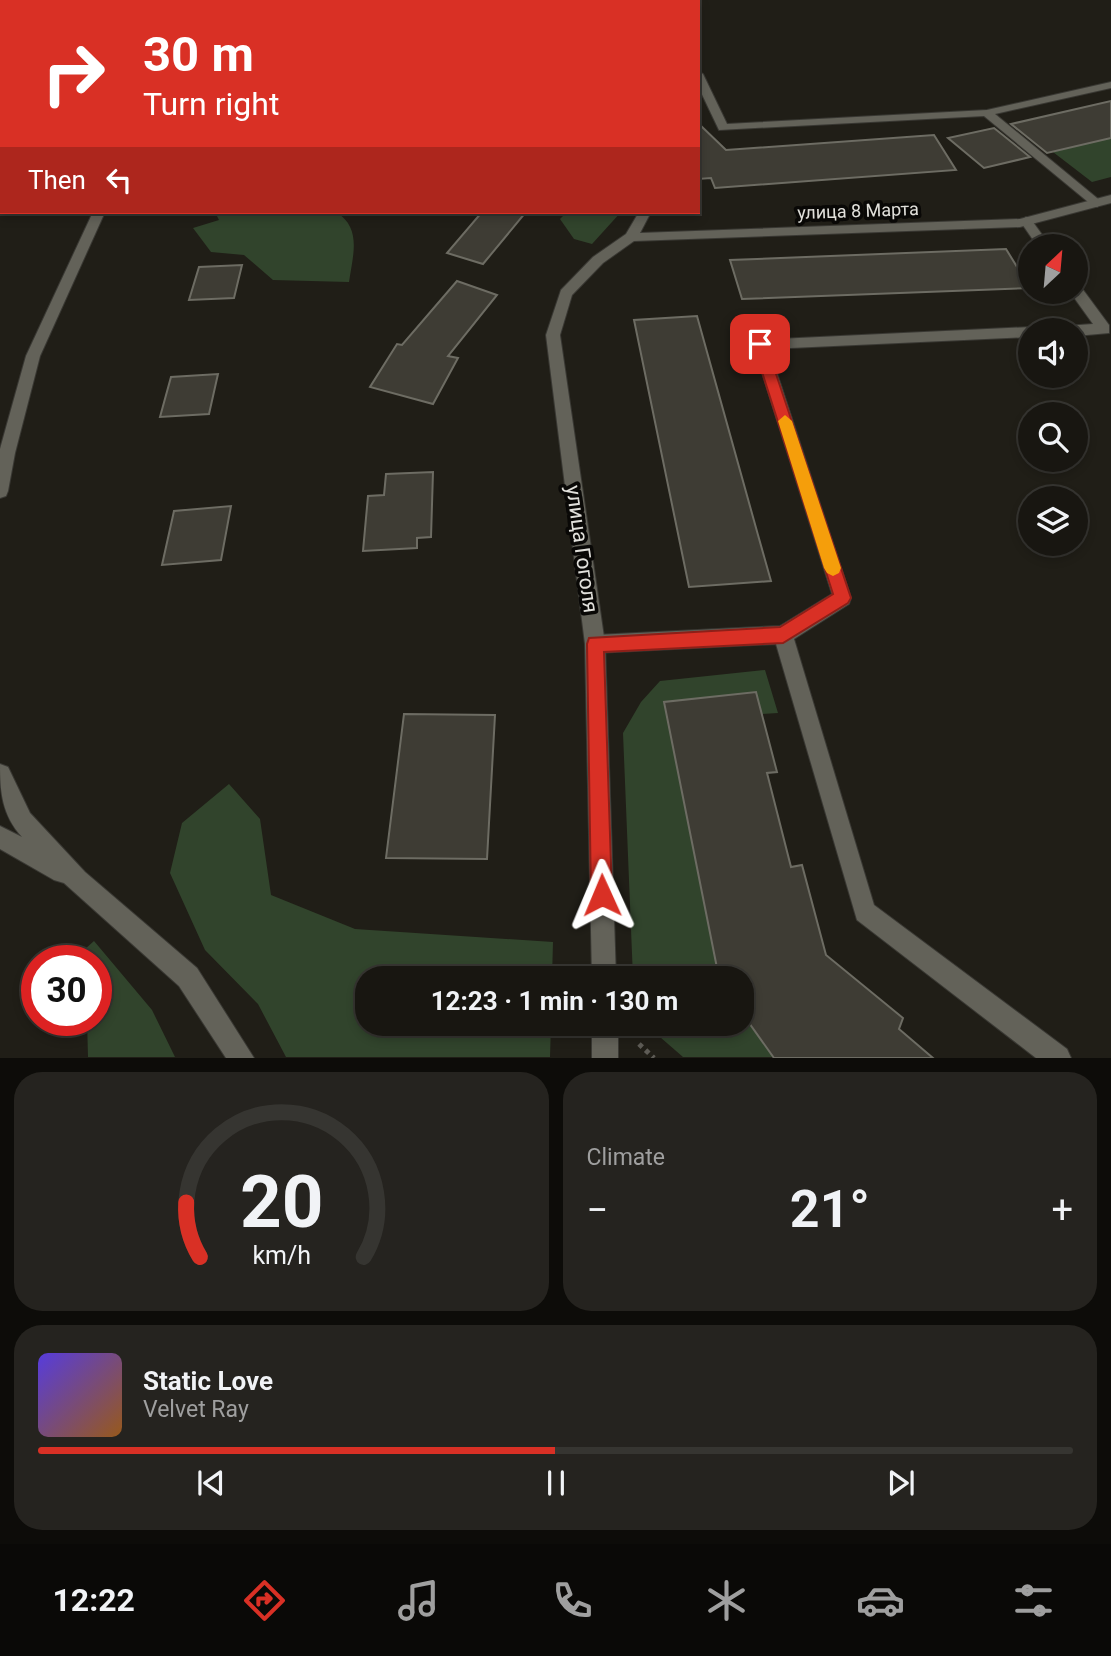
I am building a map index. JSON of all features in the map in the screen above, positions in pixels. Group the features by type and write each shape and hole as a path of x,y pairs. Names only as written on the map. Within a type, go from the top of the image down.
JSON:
{"street":[{"path":"700,78 723,128 987,113 1111,85"},
{"path":"987,113 1097,203"},
{"name":"улица 8 Марта","path":"631,237 1026,221 1111,199"},
{"path":"0,491 7,453 33,356 98,214"},
{"path":"631,237 644,214"},
{"path":"1026,221 1036,234"},
{"name":"улица Гоголя","path":"604,966 595,644 553,335 566,293 598,260 631,237"},
{"path":"1086,304 1104,329 1088,330"},
{"path":"595,644 783,635 842,598 760,344 1018,333"},
{"path":"783,635 865,912 1058,1058"},
{"path":"0,775 22,821 77,880 188,977 240,1058"},
{"path":"0,837 77,880"},
{"path":"605,1036 605,1058"}],"green space":[{"path":"1111,138 1111,177 1092,182 1053,152"},
{"path":"216,214 339,214 350,226 353,234 354,252 349,282 273,280 244,255 211,252 193,228 219,220"},
{"path":"565,214 619,214 592,244 574,239 560,219"},
{"path":"765,670 778,713 762,714 755,692 665,702 717,966 633,966 623,733 641,702 660,681"},
{"path":"229,784 260,819 271,895 355,929 553,942 552,966 355,966 355,1036 551,1036 550,1057 286,1057 258,1004 205,950 170,873 182,823"},
{"path":"112,962 152,1010 175,1057 88,1057 87,1036 112,1036"},
{"path":"754,1030 774,1057 683,1057 659,1036 754,1036"}],"building":[{"path":"1111,101 1111,138 1047,153 1011,124"},
{"path":"700,125 726,150 934,135 956,170 715,188 711,178 700,179"},
{"path":"994,128 1030,157 984,168 948,138"},
{"path":"480,214 524,214 483,264 447,253"},
{"path":"1006,249 1018,268 1018,288 742,299 730,260"},
{"path":"242,265 234,298 189,300 199,267"},
{"path":"457,281 497,295 448,356 458,358 433,404 370,387 397,344 402,345"},
{"path":"697,316 771,581 689,587 634,320"},
{"path":"218,374 209,414 160,417 171,377"},
{"path":"433,472 431,537 417,538 417,548 363,551 368,496 384,495 386,474"},
{"path":"231,506 221,560 162,565 174,511"},
{"path":"756,692 777,772 767,773 791,867 802,865 826,955 903,1018 899,1029 933,1058 774,1058 754,1030 754,966 717,966 664,702"},
{"path":"404,714 495,715 487,859 386,858"}],"slow traffic":[{"path":"785,421 833,568"}],"route":[{"path":"602,895 595,644 783,635 842,598 760,344"}]}
